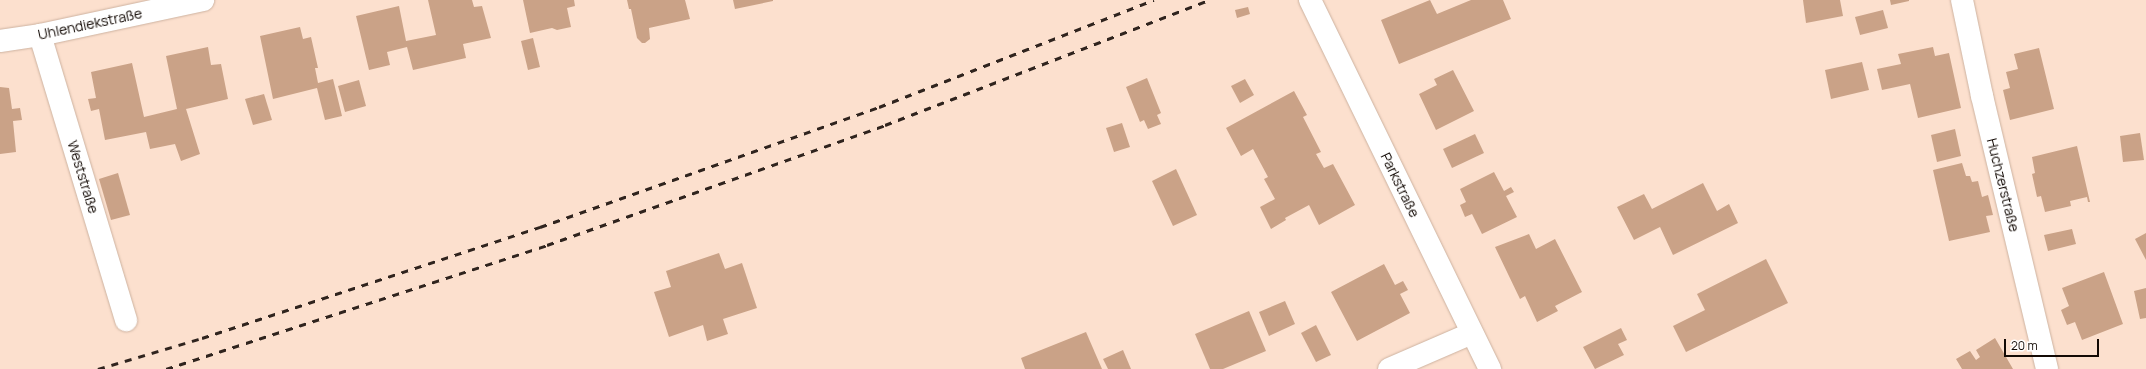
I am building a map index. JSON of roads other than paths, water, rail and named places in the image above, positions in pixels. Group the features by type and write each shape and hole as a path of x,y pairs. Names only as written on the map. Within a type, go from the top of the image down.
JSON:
{"street":[{"name":"Uhlendiekstraße","path":"0,41 40,35 203,0"},
{"name":"Parkstraße","path":"1310,0 1490,369"},
{"name":"Huchzerstraße","path":"1962,0 1982,96 2048,369"},
{"name":"Weststraße","path":"40,35 126,320"},
{"path":"1389,369 1472,333"}],"railway":[{"path":"98,369 202,338 540,227 879,107 1154,0"},
{"path":"166,369 547,245 885,125 1209,0"}]}
